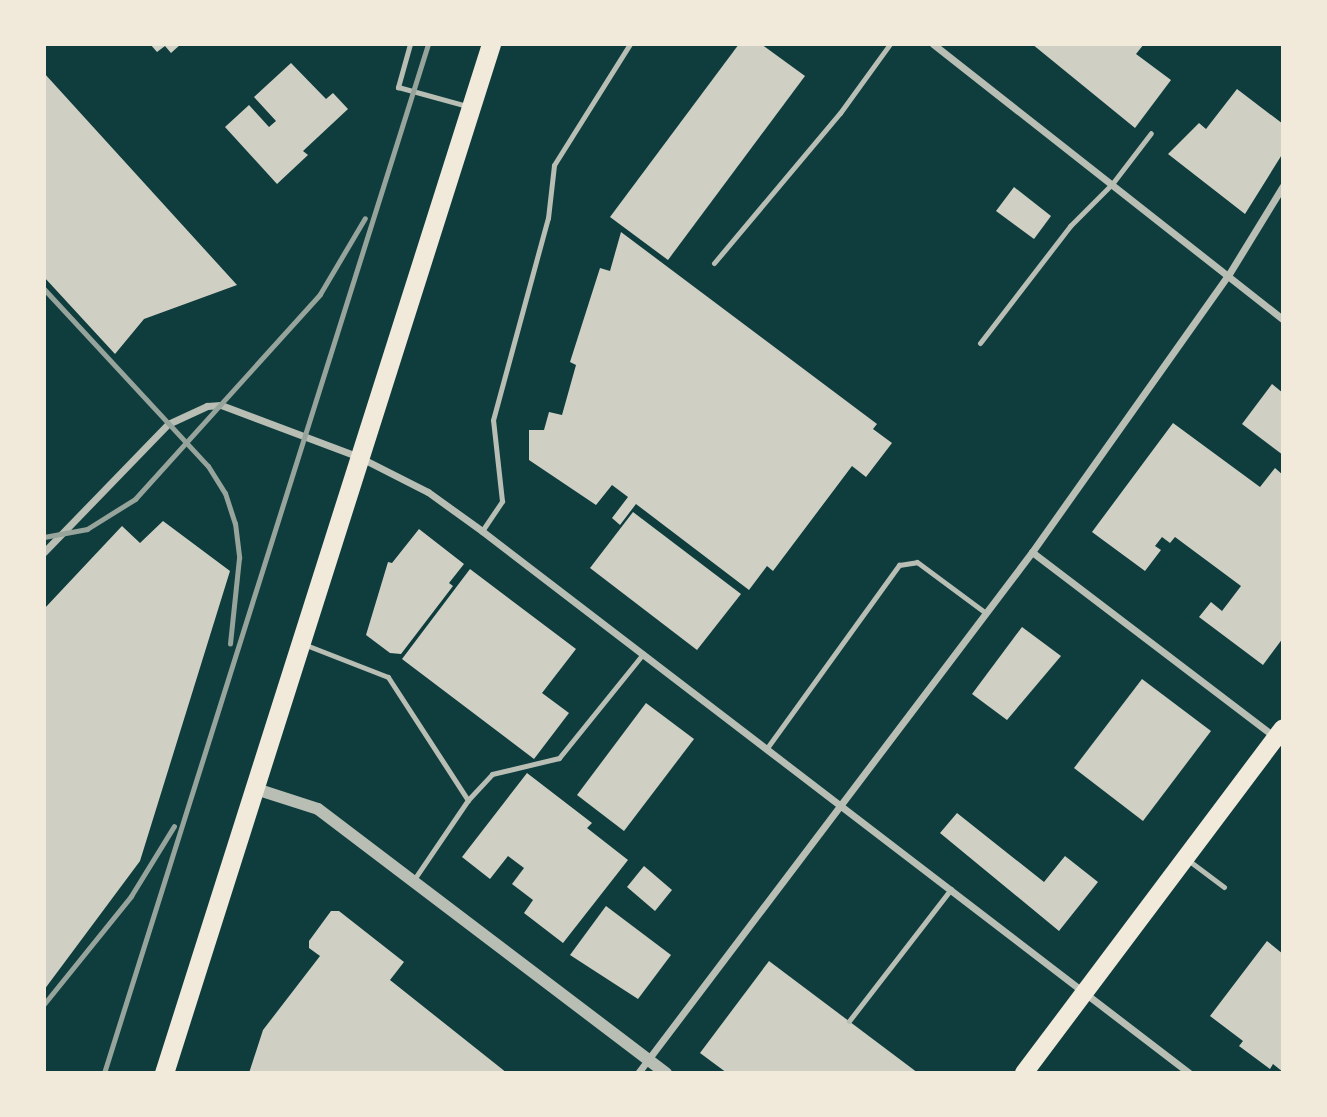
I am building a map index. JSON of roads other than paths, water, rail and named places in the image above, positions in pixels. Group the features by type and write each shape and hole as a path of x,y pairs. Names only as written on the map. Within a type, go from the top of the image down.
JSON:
{"highway":[{"path":"164,1073 491,44"}],"main road":[{"path":"1024,1073 1185,858 1281,736"}],"street":[{"path":"933,44 1283,319"},
{"path":"638,1073 1032,552 1229,274 1283,186"},
{"path":"44,552 168,424 207,406 233,409 359,457 428,492 482,531 1189,1073"},
{"path":"1032,552 1281,736"},
{"path":"253,788 318,809 666,1073"}],"lane":[{"path":"410,44 398,87 471,107"},
{"path":"482,531 502,501 493,420 548,218 554,165 631,44"},
{"path":"714,262 840,113 890,44"},
{"path":"980,343 1070,226 1112,184 1151,133"},
{"path":"767,748 898,565 917,562 986,613"},
{"path":"299,643 388,677 468,800"},
{"path":"413,881 468,800 492,774 559,758 643,653"},
{"path":"1185,858 1224,887"},
{"path":"849,1021 951,889"}],"railway":[{"path":"104,1073 428,44"},
{"path":"44,537 87,529 135,499 320,294 365,218"},
{"path":"44,289 208,466 225,493 235,523 239,558 230,644"},
{"path":"44,1004 131,896 174,826"}]}
